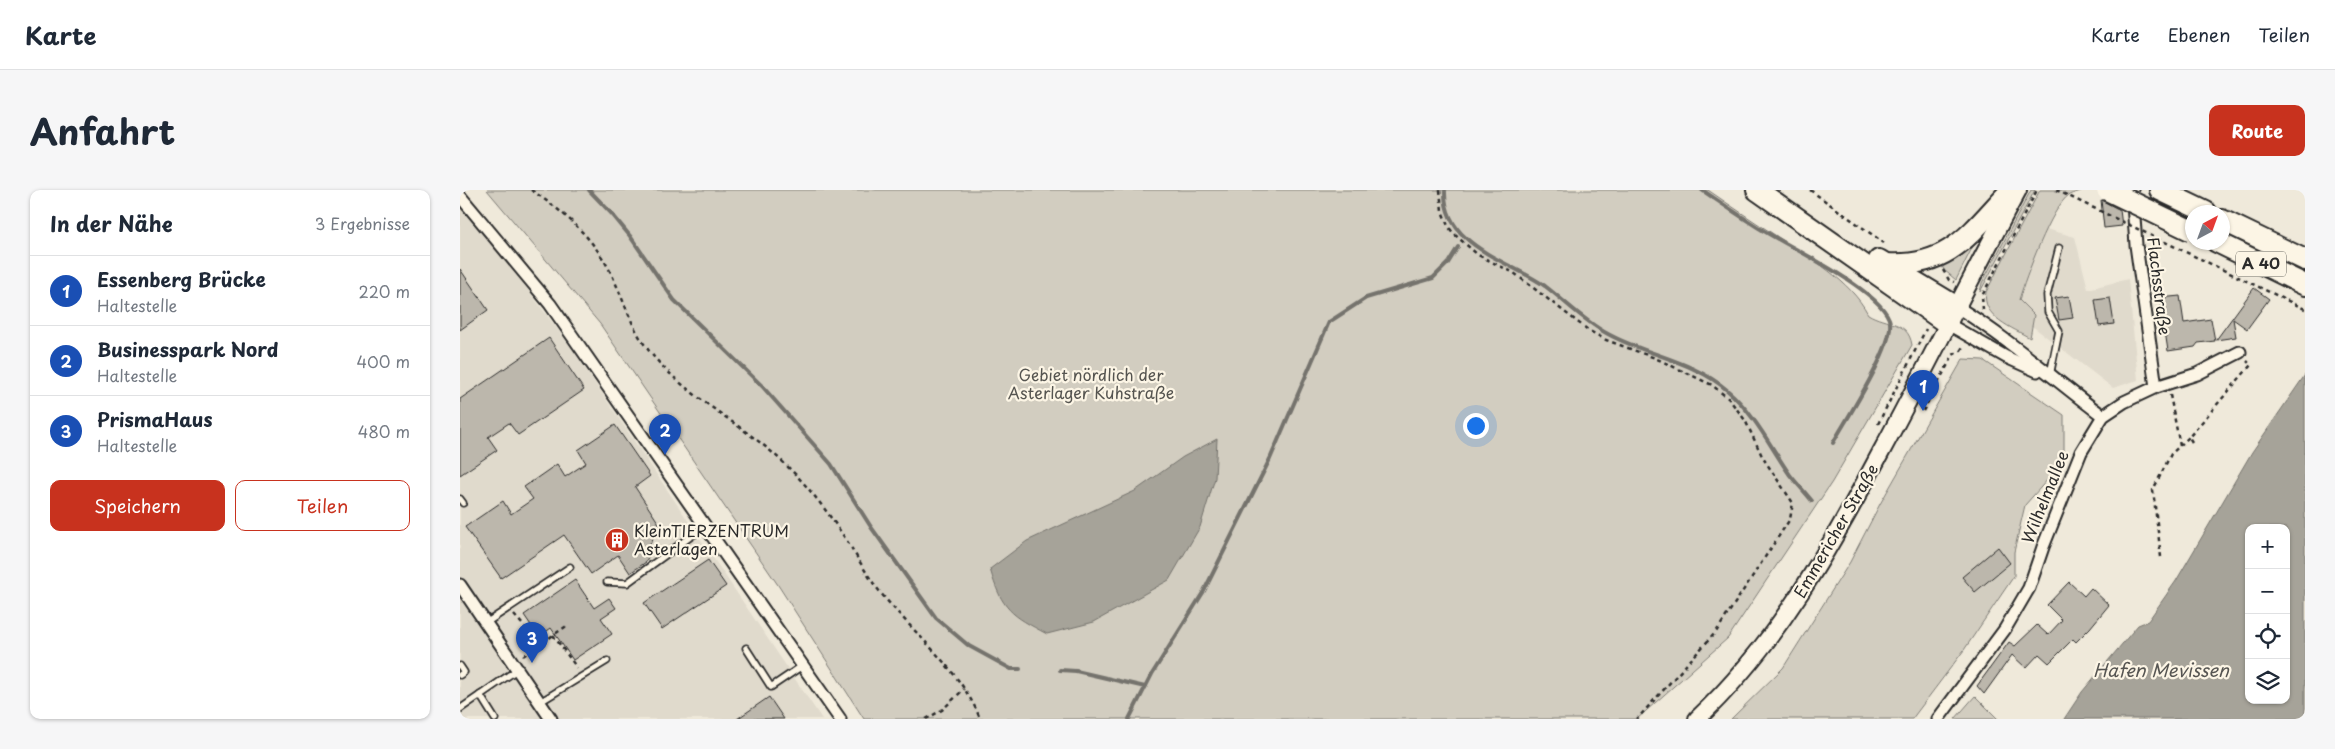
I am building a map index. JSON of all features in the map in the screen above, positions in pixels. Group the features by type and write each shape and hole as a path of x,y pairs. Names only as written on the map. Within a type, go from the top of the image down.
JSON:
{"highway":[{"path":"1757,190 1877,273 1946,315"},
{"path":"1777,190 1885,264 1946,315"},
{"path":"1885,264 1919,264 1935,259 1952,250 2011,190"},
{"path":"2107,190 2185,228"},
{"path":"2160,190 2191,205"},
{"name":"A 40","path":"2230,224 2305,260"},
{"name":"A 40","path":"2230,249 2305,285"}],"main road":[{"name":"Emmericher Straße","path":"1697,719 1766,643 1805,585 1863,486 1946,315 2018,190"}],"street":[{"name":"Flachsstraße","path":"2132,190 2136,245 2156,387"},
{"path":"460,196 550,304 840,719"},
{"path":"1946,315 1969,336 2006,357 2049,376"},
{"path":"1946,315 2013,345 2049,376 2104,416"},
{"name":"Wilhelmallee","path":"1938,719 2005,629 2029,588 2042,547 2081,452 2104,416 2124,402 2156,387 2197,374 2240,352"},
{"path":"460,585 551,719"}],"lane":[{"path":"2049,376 2052,371 2052,358 2059,330 2048,312 2047,295 2059,248"},
{"path":"607,582 627,583 705,526"},
{"path":"486,623 570,567"},
{"path":"746,648 771,687 802,666"},
{"path":"540,702 607,661"},
{"path":"460,666 464,672 460,675"},
{"path":"460,709 516,666"},
{"path":"480,695 495,719"}],"path":[{"path":"531,190 566,216 587,236 601,254 634,329 653,356 675,378 759,442 788,467 820,502 878,590 910,628 946,664 964,689 980,719"},
{"path":"1440,190 1442,211 1448,226 1473,251 1514,273 1588,330 1606,340 1655,358 1712,385 1729,399 1745,420 1763,458 1793,503 1790,519 1716,632 1637,719"},
{"path":"1810,190 1885,244"},
{"path":"1982,296 2037,190"},
{"path":"2056,190 2305,310"},
{"path":"1935,259 1949,280"},
{"path":"1876,428 1946,315"},
{"path":"1923,411 1953,355 1961,350 1969,336"},
{"path":"2161,557 2153,490 2171,454 2189,437 2251,365 2240,352"},
{"path":"2173,406 2180,446"},
{"path":"2189,437 2192,442"},
{"path":"508,608 540,644"},
{"path":"516,666 540,644 568,625"},
{"path":"553,635 582,676"},
{"path":"926,719 942,710 964,689"}],"shaded area":[{"path":"460,199 570,346 822,719 460,719"},
{"path":"2039,227 2075,237 2088,289 2128,279 2138,380 2113,388 2005,305"}],"green space":[{"name":"Gebiet nördlich der Asterlager Kuhstraße","path":"487,190 1708,190 1840,280 1868,314 1901,327 1910,337 1912,345 1832,482 1728,638 1637,719 864,719 778,585 600,324"},
{"path":"2031,190 2035,190 1980,292 1982,283"},
{"path":"2040,190 2083,190 2069,195 2062,202 2047,228 2027,276 2019,300 2034,315 2030,338 2007,326 1993,315 1988,308 1986,292"},
{"path":"1978,236 1956,280 1944,270 1941,264"},
{"path":"1963,359 1983,360 2064,415 2064,461 2025,505 2014,552 2014,576 1964,650 1912,719 1731,719 1783,668 1850,562 1880,504"},
{"path":"1975,696 1998,719 1955,719"}],"water":[{"name":"Hafen Mevissen","path":"2305,375 2305,719 2064,719 2082,692 2138,625 2148,621 2176,581 2252,452"},
{"path":"1217,439 1215,478 1200,527 1169,580 1094,622 1047,634 1016,616 1004,603 994,583 990,569 1027,541 1135,491 1183,457"}],"building":[{"path":"2101,200 2120,210 2122,226 2104,228"},
{"path":"460,269 488,310 460,330"},
{"path":"2254,288 2269,299 2247,329 2233,319 2236,337 2216,340"},
{"path":"2069,296 2073,318 2059,320 2055,298"},
{"path":"2180,296 2184,323 2211,319 2215,341 2198,343 2195,347 2168,351 2160,298"},
{"path":"2110,298 2114,324 2099,326 2095,300"},
{"path":"549,338 584,390 518,435 509,423 488,437 497,450 460,475 460,399"},
{"path":"615,425 650,476 635,487 660,525 647,550 651,552 646,562 630,573 618,555 591,574 564,535 501,578 465,527 503,501 511,514 533,499 524,487 557,464 565,477 586,463 578,450"},
{"path":"1998,547 2010,563 1975,592 1962,577"},
{"path":"708,560 726,586 662,629 644,603"},
{"path":"575,580 594,608 609,598 616,608 601,618 612,634 573,660 551,628 539,637 524,615"},
{"path":"2069,582 2084,596 2091,588 2109,605 2076,642 2073,639 2049,663 2039,654 2026,668 2012,655 1984,694 1977,686 2009,642 2015,646 2037,625 2048,635 2062,620 2047,605"},
{"path":"769,697 784,719 737,719"}],"waterway":[{"path":"589,190 630,236 674,300 762,386 831,464 871,527 936,618 969,646 1011,669 1020,669"},
{"path":"1445,190 1447,209 1455,225 1466,238 1480,249 1545,286 1599,329 1638,348 1700,372 1727,390 1754,419 1790,475 1812,501"},
{"path":"1702,190 1759,228 1833,270 1872,297 1884,311 1890,323 1884,349 1868,383 1833,443"},
{"path":"1129,719 1152,674 1204,591 1270,459 1329,322 1366,298 1433,278 1448,263 1458,247"},
{"path":"1060,670 1076,671 1145,687"}],"place":[{"name":"Essenberg Brücke","path":"1923,411"},
{"name":"Businesspark Nord","path":"665,455"},
{"name":"KleinTIERZENTRUM Asterlagen","path":"617,540"},
{"name":"PrismaHaus","path":"532,663"}]}
